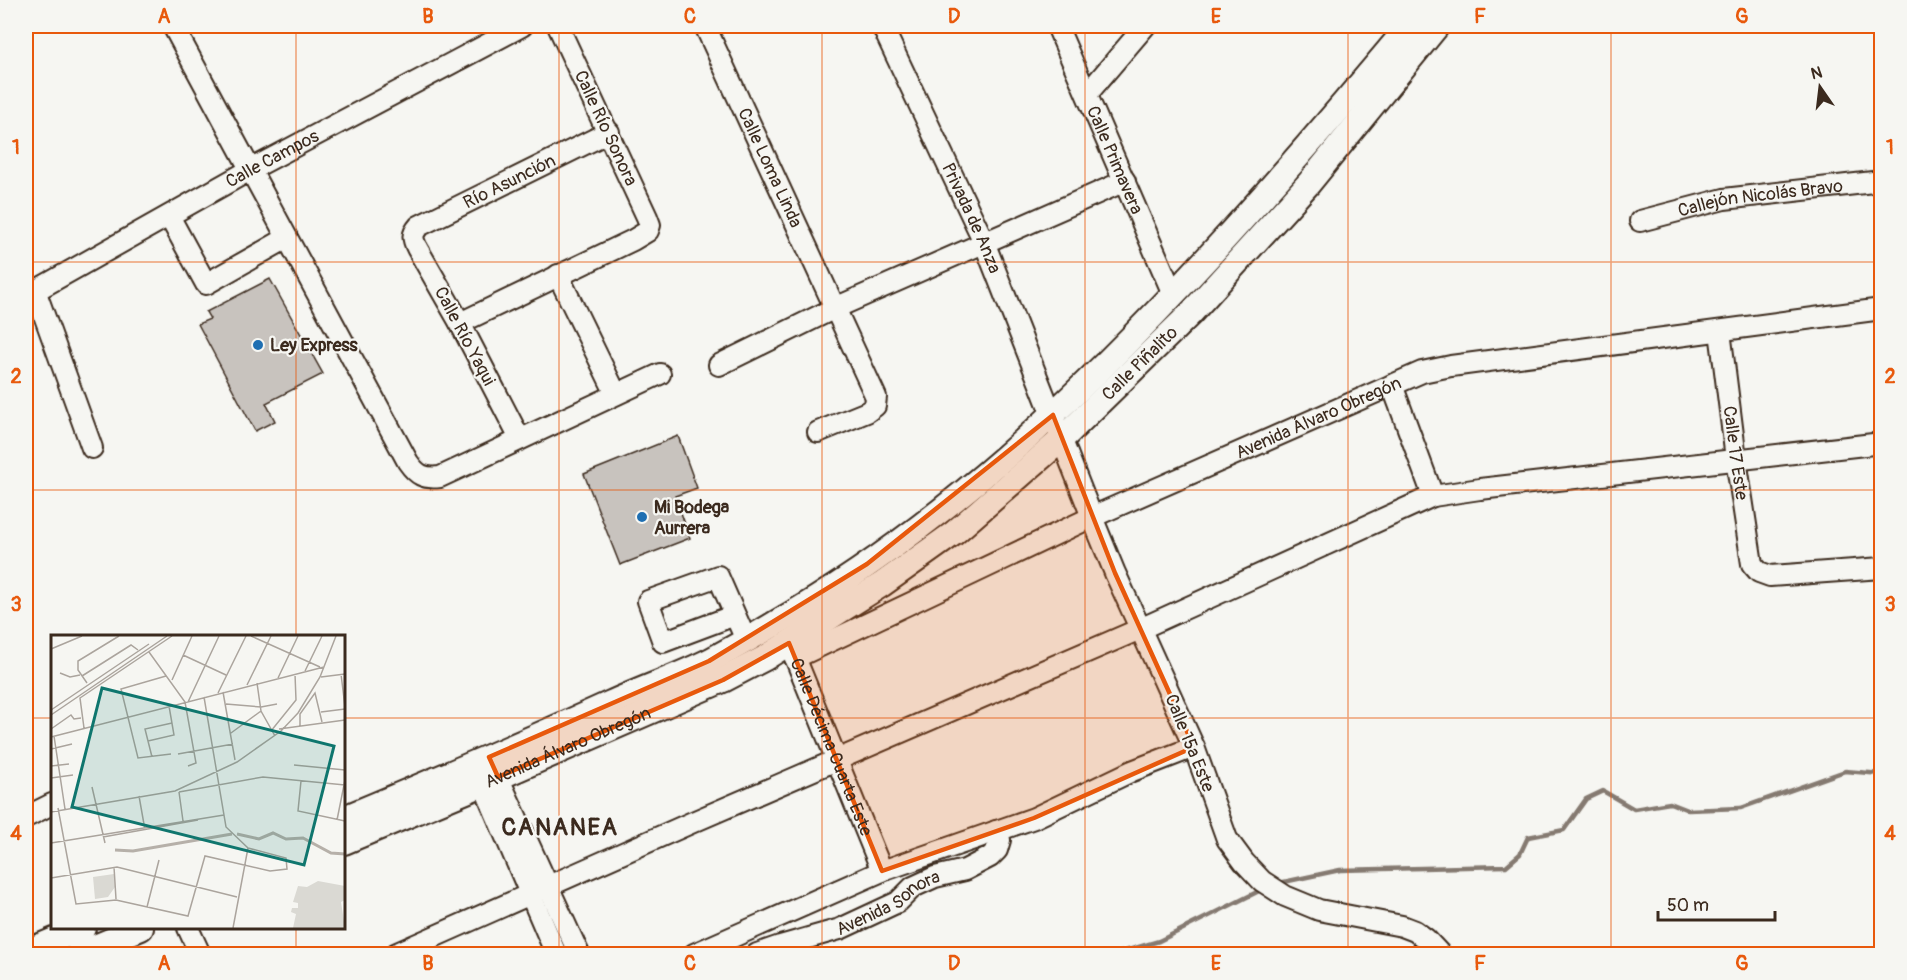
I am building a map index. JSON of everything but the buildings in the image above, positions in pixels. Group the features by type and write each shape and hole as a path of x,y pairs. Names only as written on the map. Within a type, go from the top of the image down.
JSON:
{"main road":[{"name":"Calle Piñalito","path":"788,641 867,564 928,519 1053,415 1173,294 1425,27"},
{"name":"Calle Piñalito","path":"788,641 881,585 954,533 1062,439 1190,314 1309,183 1425,27"},
{"name":"Avenida Álvaro Obregón","path":"345,842 709,661 746,640 788,641"},
{"name":"Avenida Álvaro Obregón","path":"345,818 486,771 723,680 765,658 788,641"},
{"path":"26,952 78,929"},
{"path":"78,954 136,929"}],"street":[{"path":"173,26 416,474 428,479 440,477 660,374"},
{"name":"Calle Campos","path":"30,293 250,170 522,26"},
{"name":"Calle Río Sonora","path":"558,26 609,132 650,225 648,231 558,275"},
{"name":"Calle Loma Linda","path":"705,26 876,397 875,406 867,412 818,432"},
{"name":"Privada de Anza","path":"882,26 984,242 1053,415"},
{"name":"Calle Primavera","path":"1057,26 1088,93 1173,294"},
{"path":"1088,93 1145,26"},
{"name":"Río Asunción","path":"413,233 419,226 609,132"},
{"path":"718,365 835,308 1125,181"},
{"name":"Callejón Nicolás Bravo","path":"1640,221 1724,199 1881,181"},
{"path":"169,216 206,284 287,238"},
{"name":"Calle Río Yaqui","path":"413,233 413,240 417,248 460,323 520,439"},
{"path":"460,323 558,275 616,394"},
{"path":"30,293 92,448"},
{"name":"Avenida Álvaro Obregón","path":"788,641 1092,517 1422,372 1451,366 1881,309"},
{"name":"Calle 17 Este","path":"1720,332 1752,564 1759,572 1770,576 1881,568"},
{"path":"1392,385 1433,496"},
{"name":"Calle 15ª Este","path":"1053,415 1092,517 1194,747 1227,839 1262,881 1285,896 1319,910 1402,926 1426,939 1440,954"},
{"path":"395,954 693,822 1140,629 1433,496 1881,443"},
{"path":"735,615 746,640"},
{"name":"Calle Décima Cuarta Este","path":"788,641 882,871"},
{"name":"Avenida Sonora","path":"694,954 882,871 1034,818 1132,771 1194,747"},
{"path":"486,771 540,891 579,954"},
{"path":"26,817 51,804"},
{"name":"Avenida Sonora","path":"757,954 840,929 898,902 913,886 935,877 965,870 990,857 997,850 1000,840 996,831"},
{"path":"540,891 556,954"},
{"path":"189,929 200,954"}],"highlighted area":[{"path":"1053,415 1115,573 1194,747 1034,818 882,871 789,643 723,680 498,777 489,757 709,661 867,564"}],"waterway":[{"path":"1279,883 1340,870 1506,866 1520,854 1528,837 1564,830 1586,799 1603,791 1634,809 1670,803 1688,810 1741,808 1845,771 1882,774"},
{"path":"1115,954 1159,941 1263,889"}],"place":[{"name":"Ley Express","path":"258,345"},
{"name":"Mi Bodega Aurrera","path":"642,517"}],"district":[{"name":"CANANEA","path":"560,827"}]}
